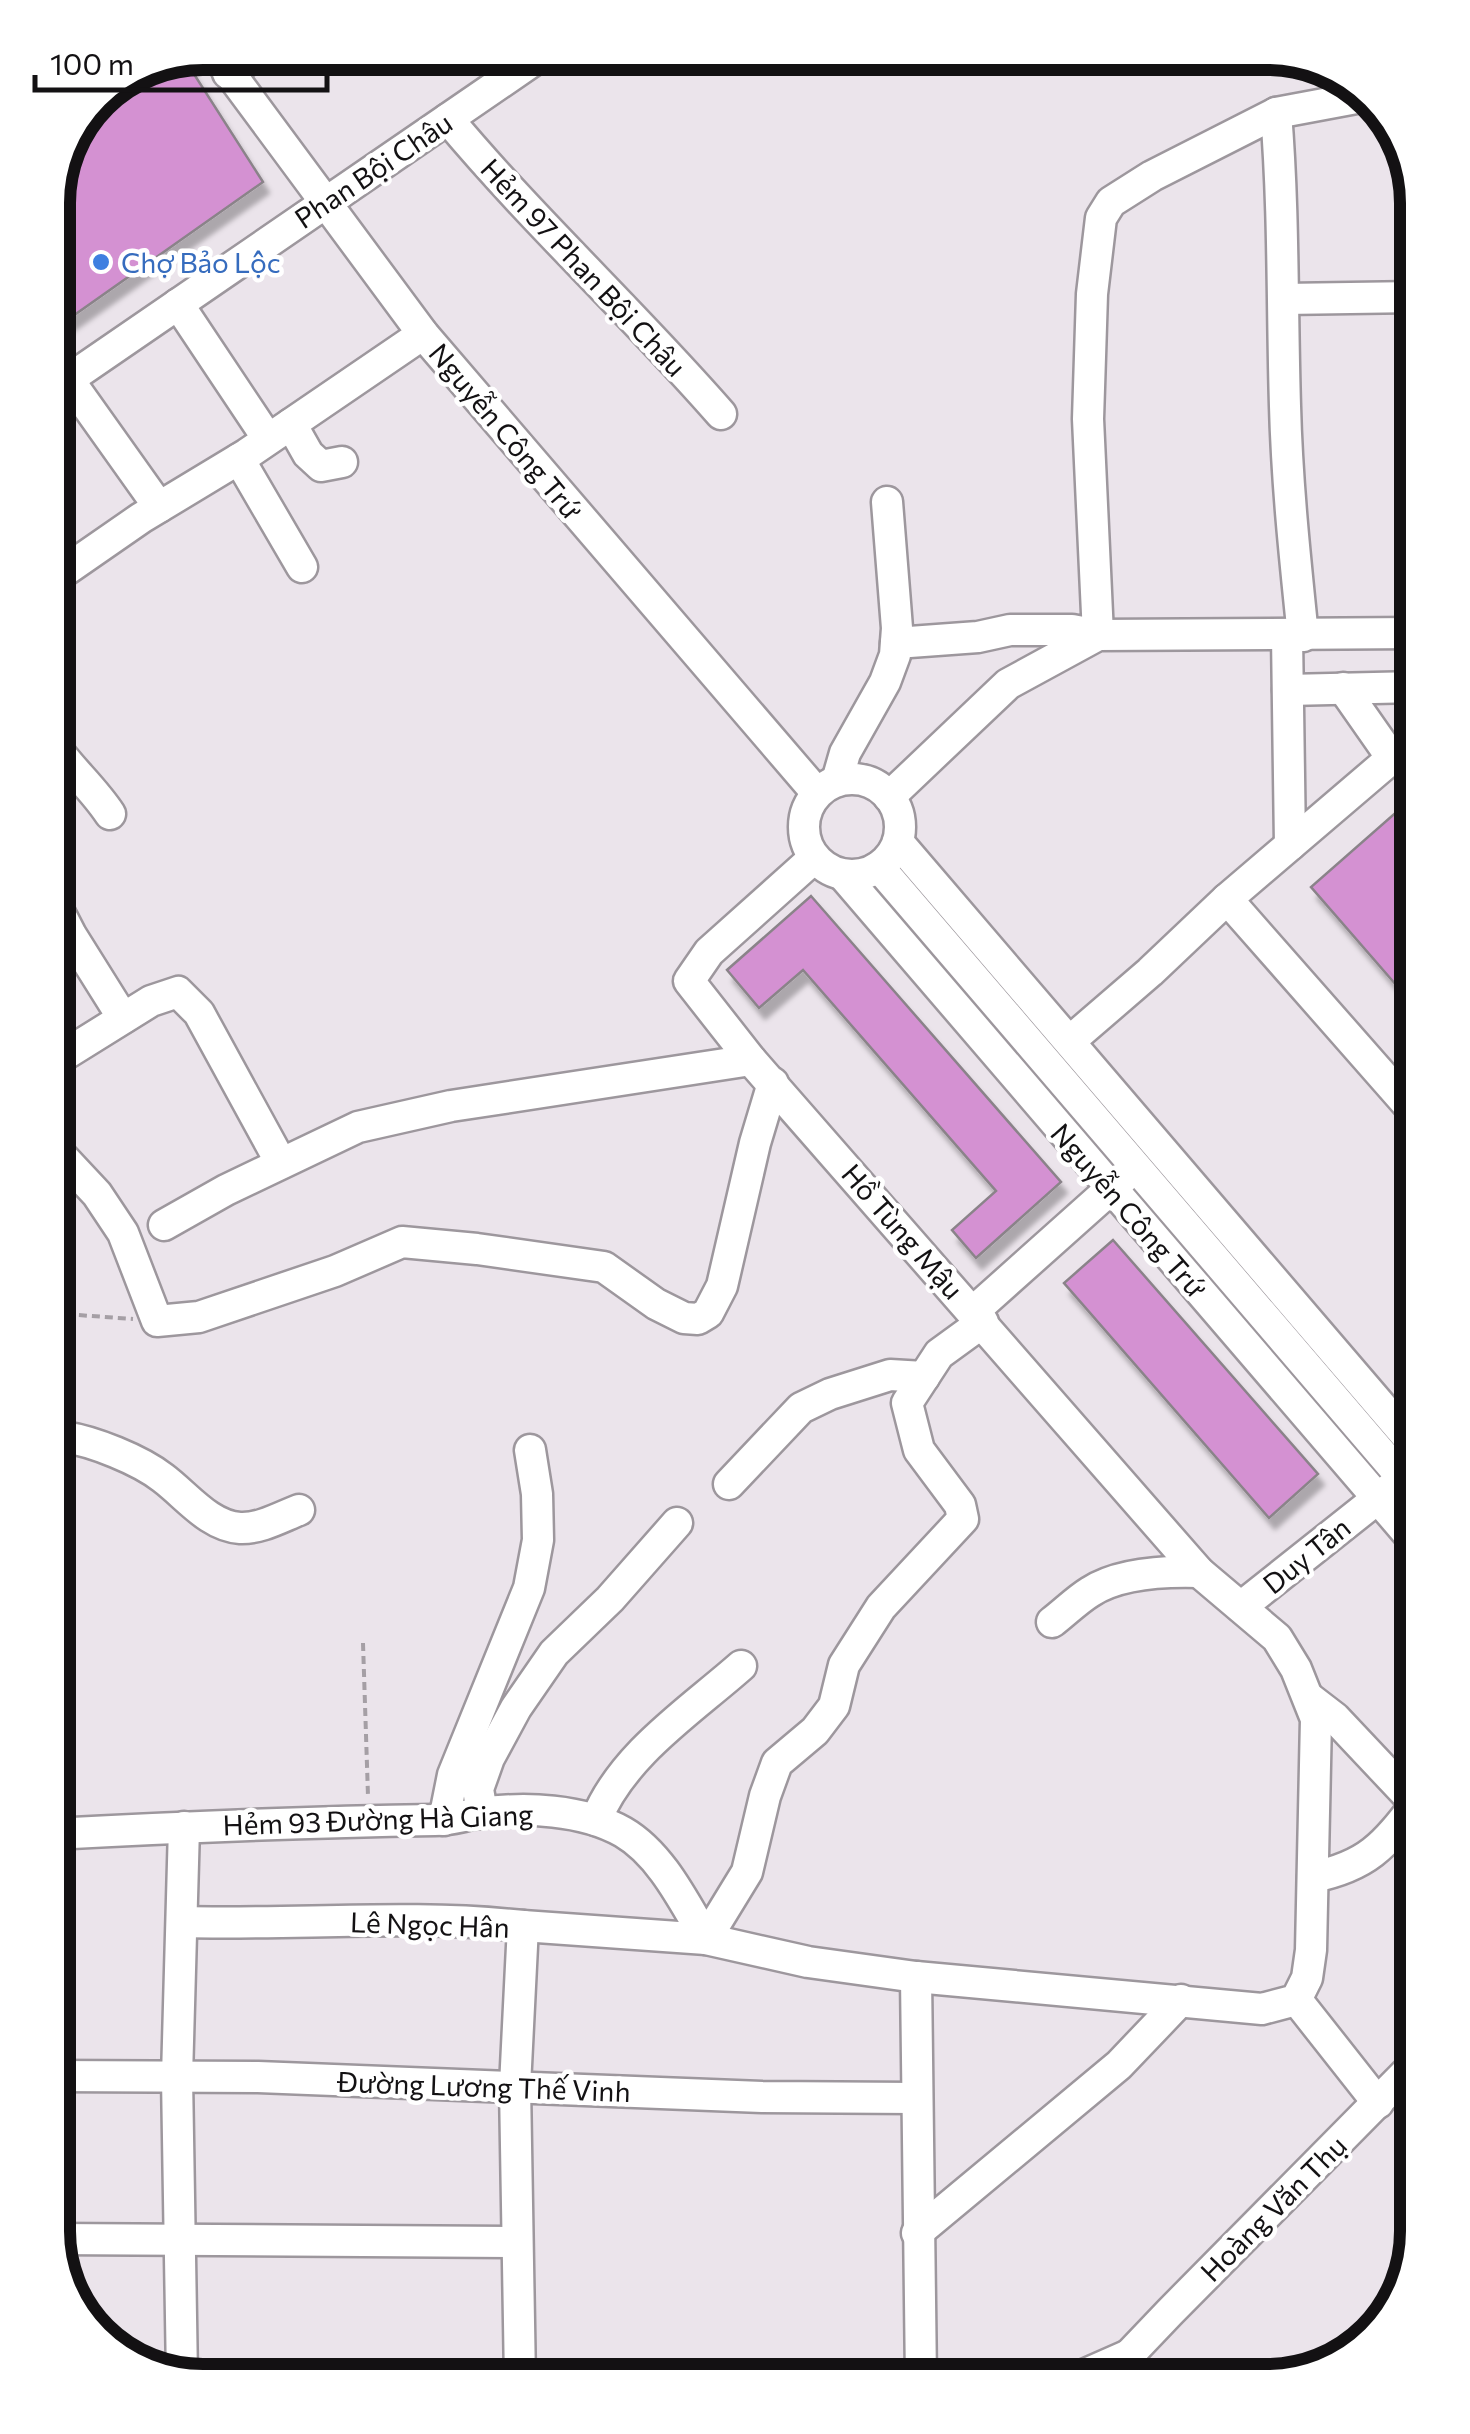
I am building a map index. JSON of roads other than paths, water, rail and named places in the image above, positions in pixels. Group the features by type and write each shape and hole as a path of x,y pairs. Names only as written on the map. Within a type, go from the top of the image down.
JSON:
{"street":[{"name":"Nguyễn Công Trứ","path":"226,70 423,334 827,787"},
{"name":"Phan Bội Châu","path":"70,378 518,70"},
{"path":"1098,635 1088,419 1092,294 1101,218 1110,202 1128,190 1276,114 1350,99"},
{"path":"1276,114 1282,190 1295,636 1288,690 1290,845"},
{"name":"Hẻm 97 Phan Bội Châu","path":"448,118 494,174 721,414"},
{"path":"1284,299 1400,297"},
{"path":"178,304 280,432 321,466 342,462"},
{"path":"70,568 423,334"},
{"path":"70,395 160,507"},
{"path":"239,459 302,566"},
{"path":"827,787 895,655 887,502"},
{"path":"896,643 978,637 1010,630 1072,630 1098,635 1400,634"},
{"path":"889,797 1008,684 1098,635"},
{"path":"1288,690 1400,687"},
{"path":"1070,1040 1150,972 1226,899 1392,758 1343,688"},
{"path":"70,768 97,794 110,814"},
{"path":"848,779 871,783 889,797 899,818 898,842 879,867 866,874 844,876 814,858 804,836 804,825 810,802 827,787 848,779"},
{"path":"898,842 1400,1427"},
{"name":"Hồ Tùng Mậu","path":"814,858 709,952 688,981 752,1060 1198,1572 1277,1638 1309,1698"},
{"name":"Nguyễn Công Trứ","path":"879,867 1135,1168 1400,1465"},
{"name":"Nguyễn Công Trứ","path":"844,876 1400,1523"},
{"path":"1226,899 1400,1095"},
{"path":"70,933 123,1018"},
{"path":"70,1051 151,1001 178,992 199,1013 280,1163"},
{"path":"164,1225 280,1163 358,1128 402,1115 752,1060"},
{"path":"70,1165 97,1194 123,1233 157,1321 199,1318 334,1271 402,1242 477,1248 604,1267 656,1304 684,1318 698,1319 708,1314 722,1286 773,1084"},
{"path":"706,1940 747,1872 777,1763 815,1731 834,1706 844,1665 881,1607 963,1519 960,1505 919,1450 907,1403 939,1354 1160,1144"},
{"path":"729,1484 800,1408 879,1378 924,1377"},
{"path":"70,1438 86,1440 161,1476 200,1511 236,1528 254,1528 299,1510"},
{"path":"444,1820 459,1759 529,1588 538,1540 537,1494 530,1450"},
{"name":"Duy Tân","path":"1242,1607 1378,1498 1400,1487"},
{"path":"482,1813 478,1789 489,1758 516,1708 554,1653 610,1599 678,1523"},
{"path":"1052,1622 1092,1590 1127,1578 1198,1572"},
{"path":"596,1820 607,1793 627,1771 681,1714 741,1666"},
{"path":"1309,1698 1335,1718 1400,1786"},
{"path":"1296,2000 1307,1978 1311,1950 1316,1720 1309,1698"},
{"name":"Hẻm 93 Đường Hà Giang","path":"70,1833 444,1820 482,1813 538,1811 596,1820 639,1843 683,1900 706,1940"},
{"path":"1313,1876 1341,1871 1367,1858 1400,1826"},
{"path":"182,2362 177,2077 184,1827"},
{"name":"Lê Ngọc Hân","path":"183,1922 256,1924 394,1918 523,1926 514,2086 520,2364"},
{"path":"523,1926 706,1940 808,1962 916,1977 1262,2008 1296,2000"},
{"path":"916,1977 921,2364"},
{"path":"917,2233 1118,2064 1181,2000"},
{"path":"1296,2000 1378,2102"},
{"name":"Đường Lương Thế Vinh","path":"70,2076 915,2098"},
{"name":"Hoàng Văn Thụ","path":"1125,2364 1400,2080"},
{"path":"70,2239 518,2242"}],"place":[{"name":"Chợ Bảo Lộc","path":"101,262"}]}
